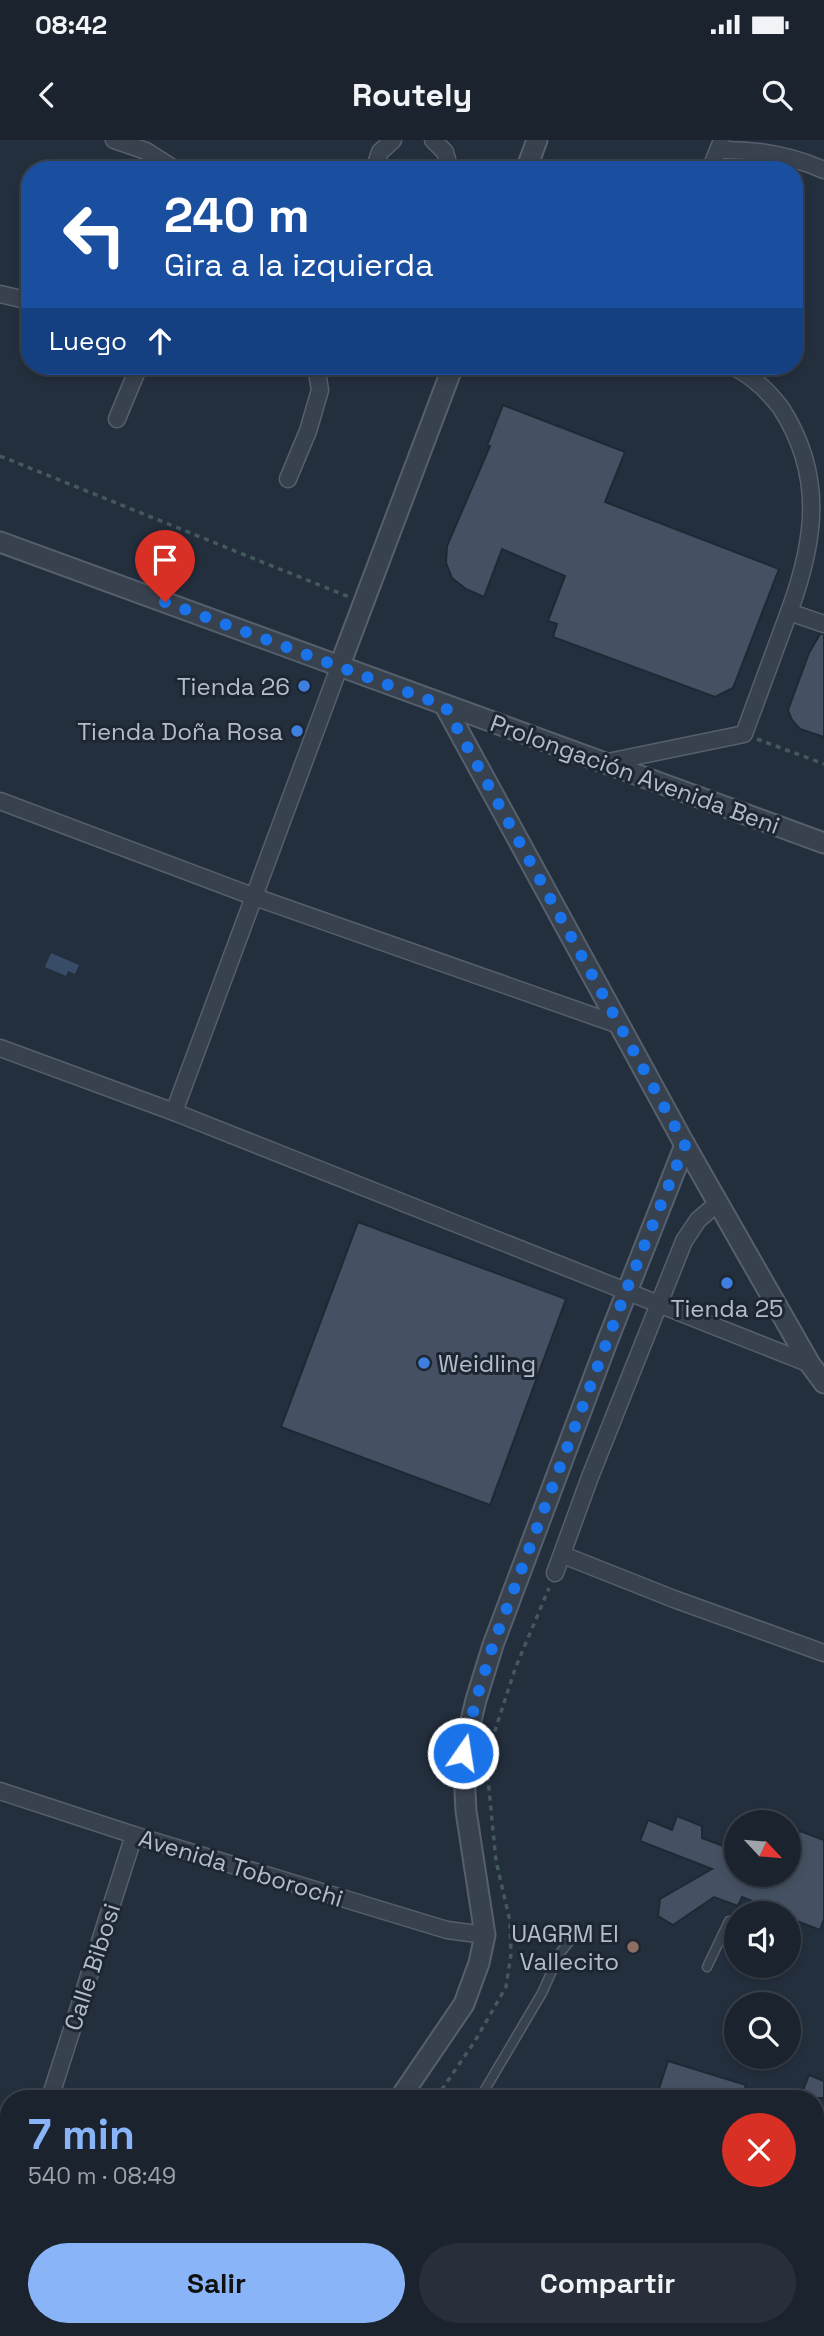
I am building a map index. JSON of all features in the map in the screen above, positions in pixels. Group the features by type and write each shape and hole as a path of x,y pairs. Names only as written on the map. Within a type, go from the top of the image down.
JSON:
{"street":[{"path":"114,140 149,146 166,161"},
{"path":"377,161 380,152 393,140"},
{"path":"529,161 537,140"},
{"path":"435,141 445,152 448,161"},
{"path":"720,145 779,155 797,161"},
{"path":"803,163 824,170"},
{"path":"0,294 21,300"},
{"path":"117,419 135,375"},
{"path":"288,479 308,431 320,390 318,375"},
{"path":"174,1112 450,375"},
{"path":"603,763 744,734 806,567 817,509 807,448 794,423 776,401 746,375"},
{"path":"0,542 340,665"},
{"path":"789,612 824,624"},
{"name":"Prolongación Avenida Beni","path":"340,665 445,706 824,843"},
{"path":"445,706 685,1145 810,1364 824,1383"},
{"path":"0,801 255,897 619,1025"},
{"path":"0,1048 174,1112 810,1364"},
{"path":"405,2090 464,2004 479,1963 485,1935 466,1811 463,1753 476,1700 493,1645 626,1291 685,1145"},
{"path":"555,1573 590,1477 684,1241 698,1220 719,1202"},
{"path":"563,1555 674,1599 824,1653"},
{"name":"Avenida Toborochi","path":"0,1791 134,1835 447,1930 485,1935"},
{"name":"Calle Bibosi","path":"53,2090 134,1835"}],"lane":[{"path":"707,1967 724,1931"},
{"path":"485,2090 542,1993 560,1954 572,1938 586,1934"}],"path":[{"path":"0,456 364,603"},
{"path":"744,734 824,764"},
{"path":"441,2090 475,2041 506,1987 511,1954 510,1921 496,1861 488,1779 491,1746 515,1669 555,1573"}],"water":[{"path":"51,953 79,965 75,974 68,971 66,976 45,967"}],"building":[{"path":"503,405 625,452 605,502 779,569 733,688 715,697 553,637 557,624 548,621 565,576 502,549 484,597 466,589 452,578 446,563 447,546 490,446 487,446"},
{"path":"820,634 824,634 824,737 800,729 788,710 809,653"},
{"name":"Weidling","path":"358,1222 566,1299 490,1505 281,1427"},
{"path":"677,1816 702,1826 702,1838 724,1846 724,1887 801,1887 802,1832 824,1840 824,1919 820,1930 801,1923 801,1901 752,1901 742,1897 740,1901 725,1901 714,1897 673,1925 658,1916 660,1899 712,1869 640,1841 648,1820 672,1830"},
{"path":"668,2061 746,2085 744,2090 659,2090"},
{"path":"809,2075 824,2081 824,2090 803,2090"}],"place":[{"name":"Tienda 26","path":"304,686"},
{"name":"Tienda Doña Rosa","path":"297,731"},
{"name":"Tienda 25","path":"727,1283"},
{"name":"Weidling","path":"424,1363"},
{"name":"UAGRM El Vallecito","path":"633,1947"}],"route":[{"path":"165,602 445,706 685,1145 626,1291 493,1645 463,1753"}]}
